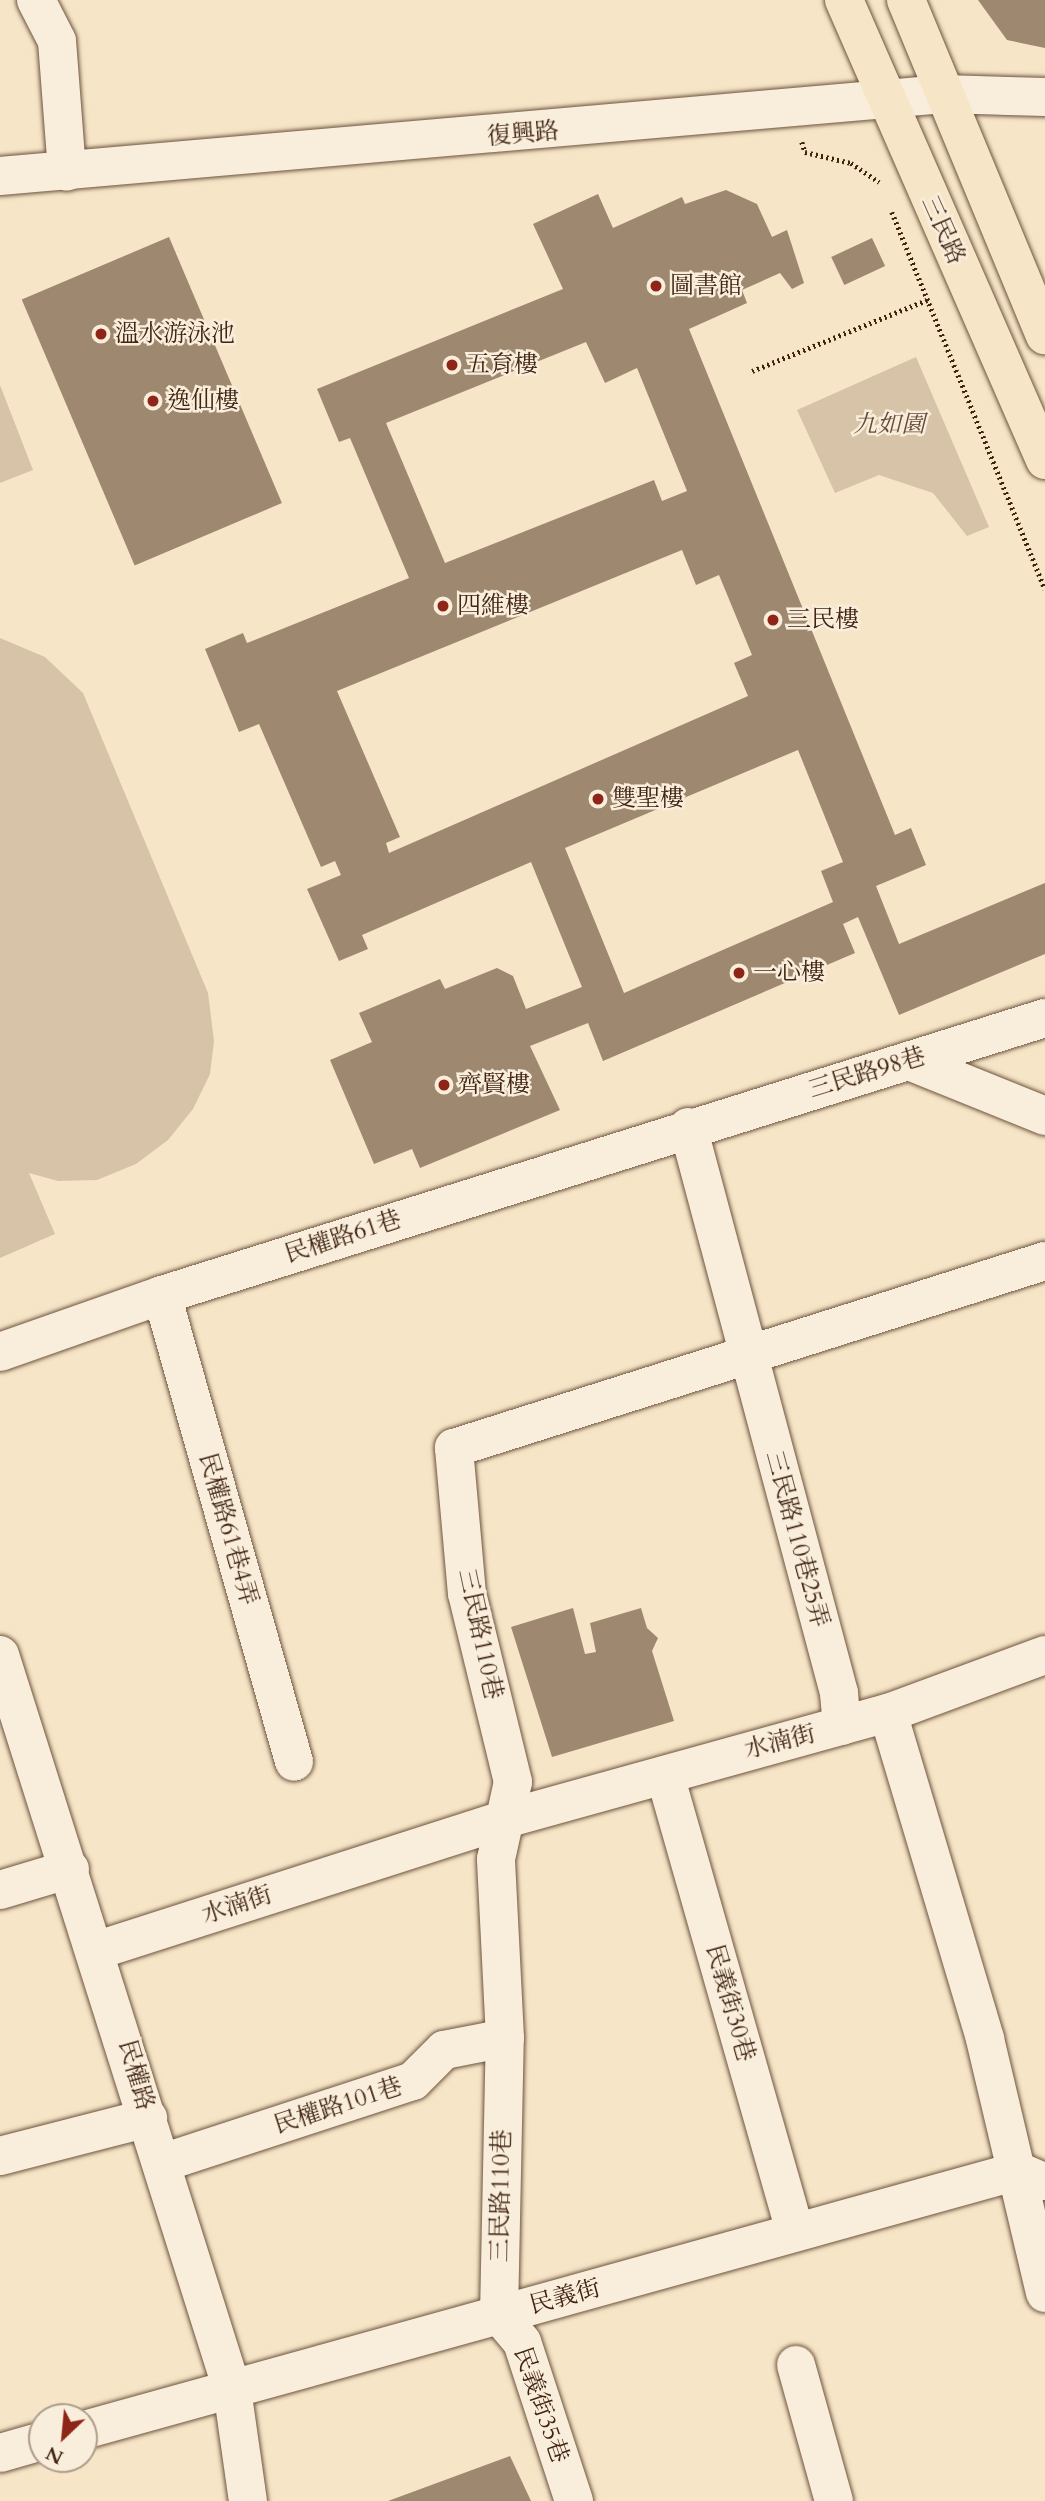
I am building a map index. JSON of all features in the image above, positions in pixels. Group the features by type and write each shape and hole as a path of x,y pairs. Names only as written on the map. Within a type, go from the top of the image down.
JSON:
{"main road":[{"name":"三民路","path":"844,0 1045,460"},
{"path":"906,0 1045,335"}],"street":[{"path":"36,0 57,41 67,172"},
{"name":"復興路","path":"0,176 794,111 943,94 1045,97"},
{"name":"三民路98巷","path":"688,1127 1045,1018"},
{"path":"909,1061 1045,1116"},
{"path":"688,1127 746,1353 1045,1261"},
{"name":"民權路61巷","path":"0,1352 162,1295 688,1127"},
{"name":"民權路61巷4弄","path":"162,1295 295,1762"},
{"name":"三民路110巷25弄","path":"746,1353 839,1693 842,1726"},
{"name":"三民路110巷","path":"499,2315 505,2038 496,1859 513,1782 467,1594 454,1448 746,1353"},
{"name":"民權路","path":"0,1655 98,1950 232,2389 248,2501"},
{"name":"水湳街","path":"98,1950 505,1819 888,1713 1045,1655"},
{"path":"888,1713 1031,2177 1045,2293"},
{"name":"民義街30巷","path":"664,1775 795,2231"},
{"path":"0,1891 70,1869"},
{"name":"民權路101巷","path":"162,2163 413,2081 444,2050 505,2038"},
{"path":"0,2156 148,2118"},
{"name":"民義街","path":"98,2426 795,2231 1031,2177"},
{"name":"民義街35巷","path":"499,2315 522,2342 573,2501"},
{"path":"796,2365 834,2501"},
{"path":"0,2453 28,2445"}],"path":[{"path":"794,111 805,152 850,163 878,178 883,190"},
{"path":"888,202 1045,589"},
{"path":"751,371 927,300"}],"green space":[{"name":"九如園","path":"916,357 989,527 967,536 933,493 879,475 835,493 797,410"},
{"path":"0,385 33,470 0,483"},
{"path":"0,638 45,657 83,693 208,993 214,1041 210,1074 193,1109 168,1140 136,1164 97,1180 58,1181 29,1173 55,1234 0,1258"}],"building":[{"path":"978,0 1045,0 1045,48 1007,40"},
{"path":"726,190 757,204 772,237 787,230 804,283 792,289 780,273 742,290 747,303 689,329 895,835 911,828 926,865 876,886 899,944 1045,883 1045,954 899,1015 858,917 843,924 855,953 603,1061 588,1023 530,1046 560,1110 420,1168 412,1149 374,1164 330,1060 372,1042 359,1013 440,979 445,989 497,968 513,976 526,1009 582,987 531,862 362,935 368,949 339,961 307,889 341,875 335,861 321,867 259,724 239,732 205,649 243,633 247,643 409,578 350,438 339,442 317,389 563,289 533,224 598,194 613,228 682,197 685,204","holes":["586,342 605,383 637,368 687,491 662,501 654,480 445,563 386,423","682,550 696,585 719,575 752,655 734,663 748,696 389,853 386,843 400,837 337,691","798,750 843,862 821,871 833,902 624,993 565,848"]},
{"name":"逸仙樓","path":"169,237 282,503 135,566 22,300"},
{"path":"872,238 885,266 844,285 831,257"},
{"path":"573,1608 585,1654 596,1652 590,1623 641,1608 647,1628 658,1638 652,1651 674,1721 552,1757 511,1627"},
{"path":"510,2456 531,2501 388,2501"}],"place":[{"name":"圖書館","path":"656,286"},
{"name":"溫水游泳池","path":"101,334"},
{"name":"五育樓","path":"452,365"},
{"name":"逸仙樓","path":"153,401"},
{"name":"四維樓","path":"443,606"},
{"name":"三民樓","path":"773,620"},
{"name":"雙聖樓","path":"598,799"},
{"name":"一心樓","path":"739,973"},
{"name":"齊賢樓","path":"444,1085"}]}
